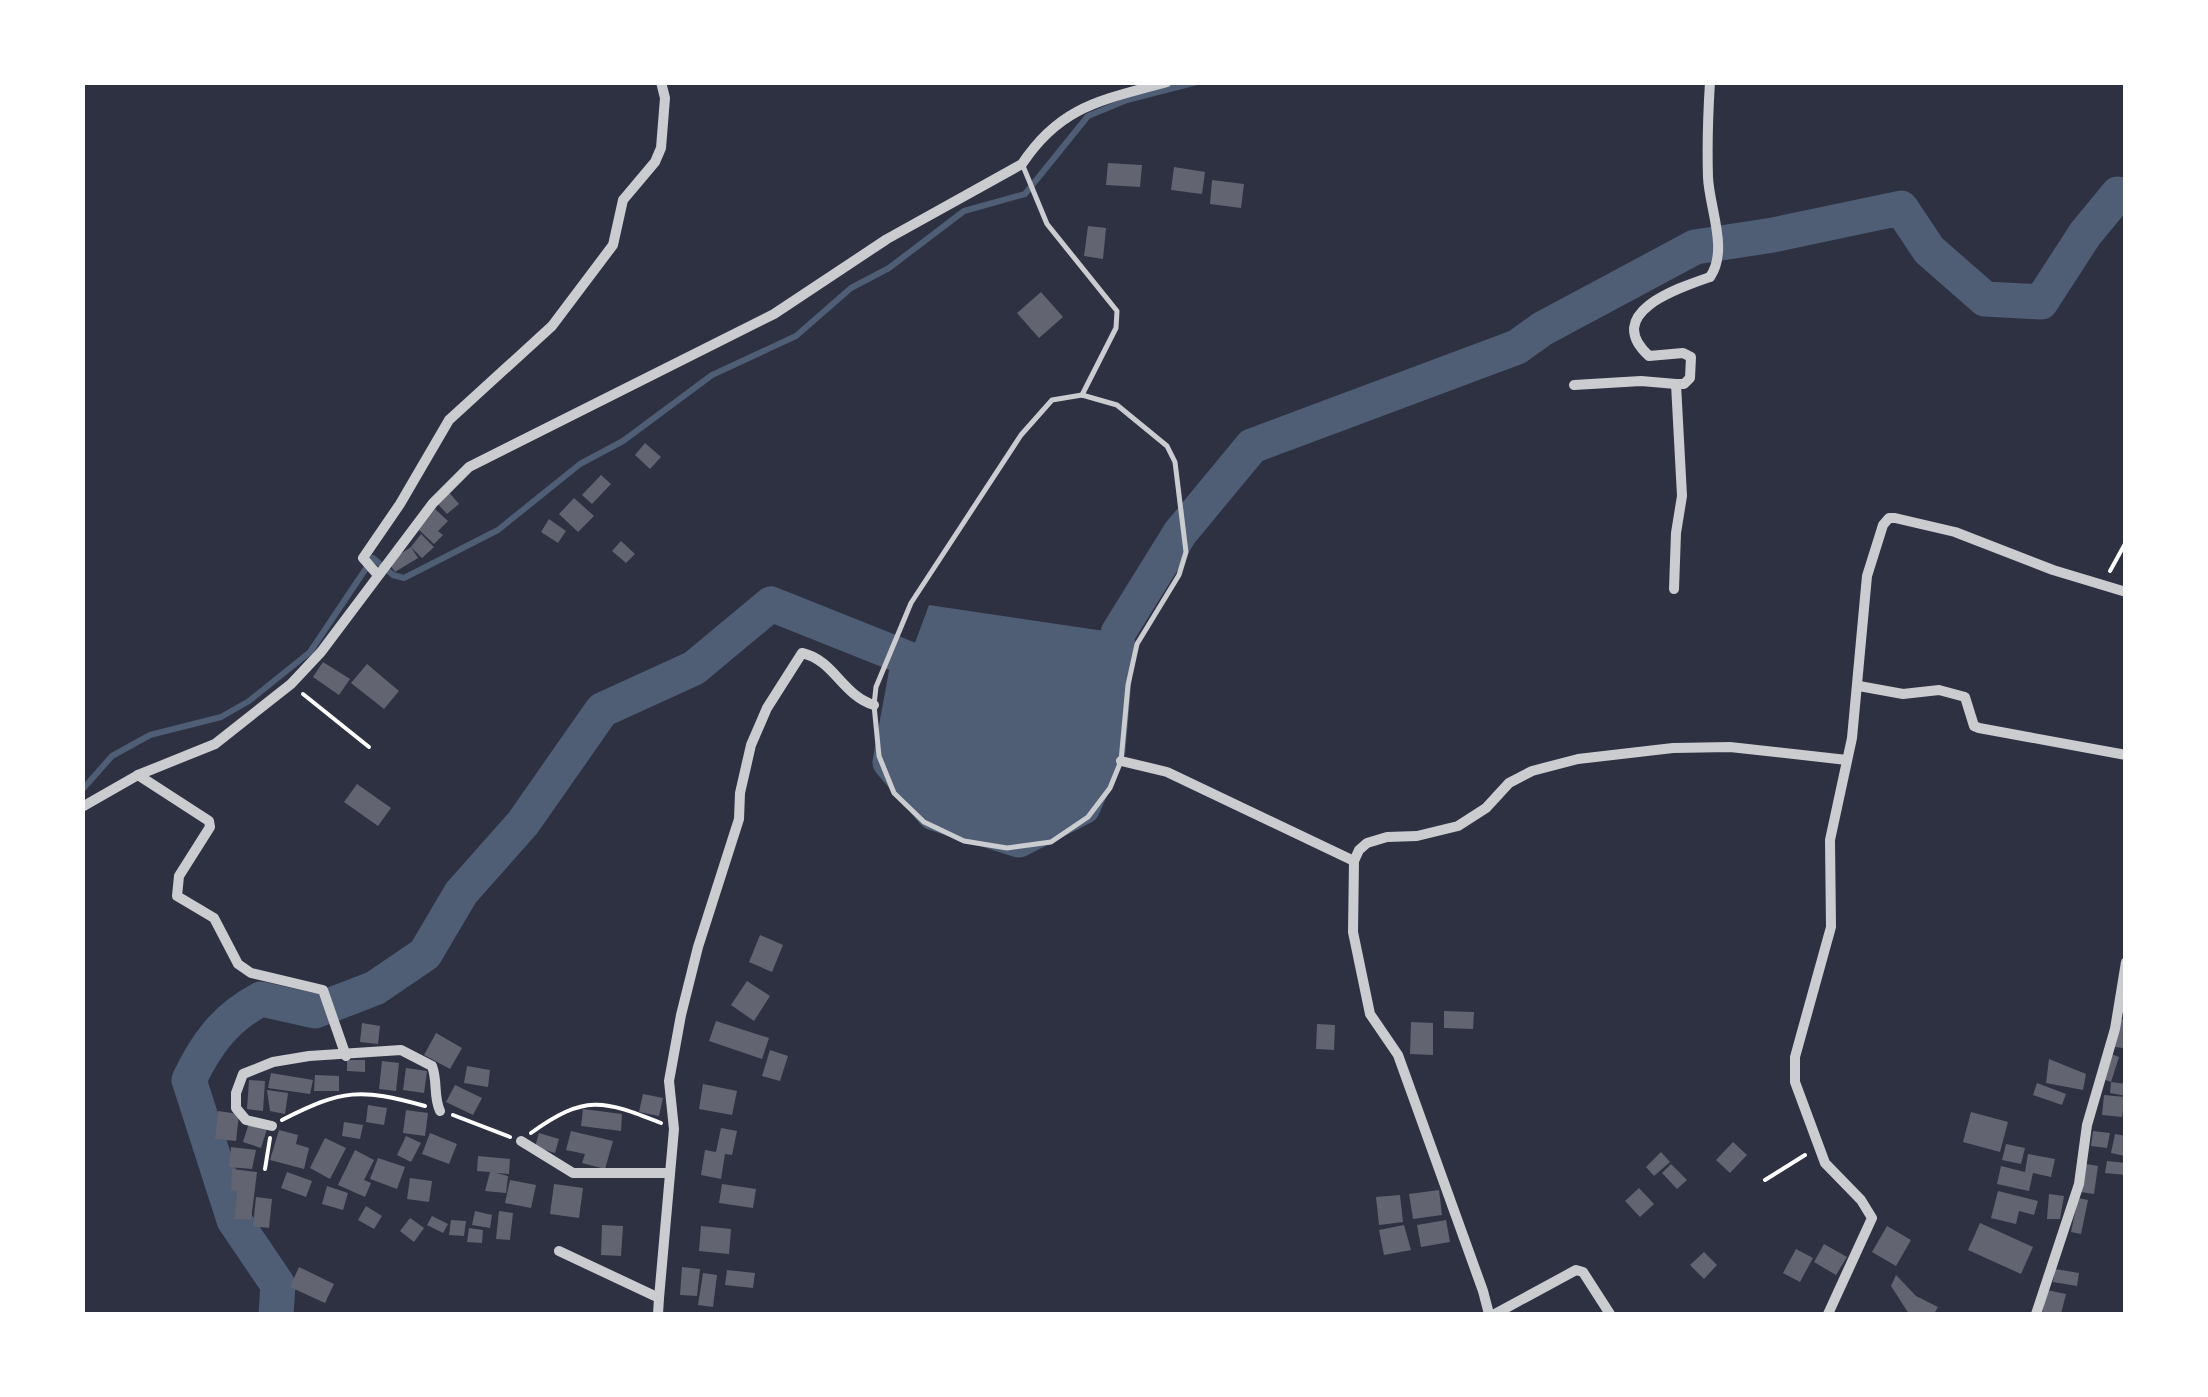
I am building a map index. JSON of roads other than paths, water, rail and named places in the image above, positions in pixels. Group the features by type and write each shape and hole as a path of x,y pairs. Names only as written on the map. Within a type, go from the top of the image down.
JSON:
{"street":[{"path":"373,569 366,553 449,420 552,326 612,244 623,200 656,162 661,148 665,98 661,82"},
{"path":"82,807 138,775 215,744 291,684 321,652 373,569 389,560 432,503 469,468 774,314 887,239 1023,168 1036,143 1060,119 1094,102 1167,82"},
{"path":"1574,385 1641,381 1684,384 1690,378 1691,357 1676,352 1649,356 1636,336 1634,322 1640,310 1656,299 1710,277 1716,269 1716,226 1708,184 1710,82"},
{"path":"1674,589 1682,496 1676,384"},
{"path":"1828,1314 1872,1218 1861,1200 1825,1164 1795,1082 1795,1058 1830,927 1830,840 1858,686 1868,576 1883,525 1889,518 1956,532 2053,570 2126,592"},
{"path":"658,1314 674,1129 670,1081 681,1015 739,819 744,769 758,724 802,654 815,656 847,691 874,705"},
{"path":"1858,686 1904,694 1939,690 1960,694 1974,726 1979,728 2126,756"},
{"path":"1610,1314 1582,1272 1576,1270 1492,1314 1398,1055 1370,1014 1353,932 1354,861 1366,843 1387,836 1416,836 1458,826 1486,808 1509,783 1532,771 1578,760 1674,748 1730,748 1847,760"},
{"path":"1121,761 1166,772 1354,861"},
{"path":"138,775 210,820 210,827 179,876 176,896 214,918 238,964 252,973 324,990 346,1056"},
{"path":"2036,1314 2079,1184 2087,1125 2115,1030 2126,962"},
{"path":"272,1126 246,1120 236,1108 236,1093 243,1074 273,1062 309,1056 401,1050 432,1066 440,1111"},
{"path":"520,1140 573,1173 670,1172"},
{"path":"559,1251 659,1298"}],"lane":[{"path":"1023,168 1047,224 1117,311 1116,328 1082,395"},
{"path":"1082,395 1117,405 1167,446 1174,462 1186,552 1179,575 1137,644 1128,685 1121,761 1110,788 1088,817 1051,842 1007,848 964,841 924,822 894,793 878,756 876,687 911,604 1021,435 1052,400 1082,395"}],"water":[{"path":"929,605 1118,633 1124,659 1108,750 1083,807 1019,840 934,813 892,762 909,659"}],"waterway":[{"path":"82,790 112,756 150,735 221,717 249,701 310,652 373,558 393,575 404,578 498,530 580,464 623,441 712,375 796,336 851,288 889,268 964,211 1025,194 1088,116 1127,100 1197,82"},
{"path":"276,1314 278,1285 234,1220 189,1080 202,1055 227,1023 261,999 315,1011 375,988 425,954 461,893 523,823 602,710 694,668 771,604 909,659 890,762 934,813 1019,840 1083,807 1108,750 1118,633 1180,533 1252,446 1517,347 1542,329 1695,247 1901,208 1929,250 1985,299 2041,302 2085,234 2118,194 2126,195"}]}
